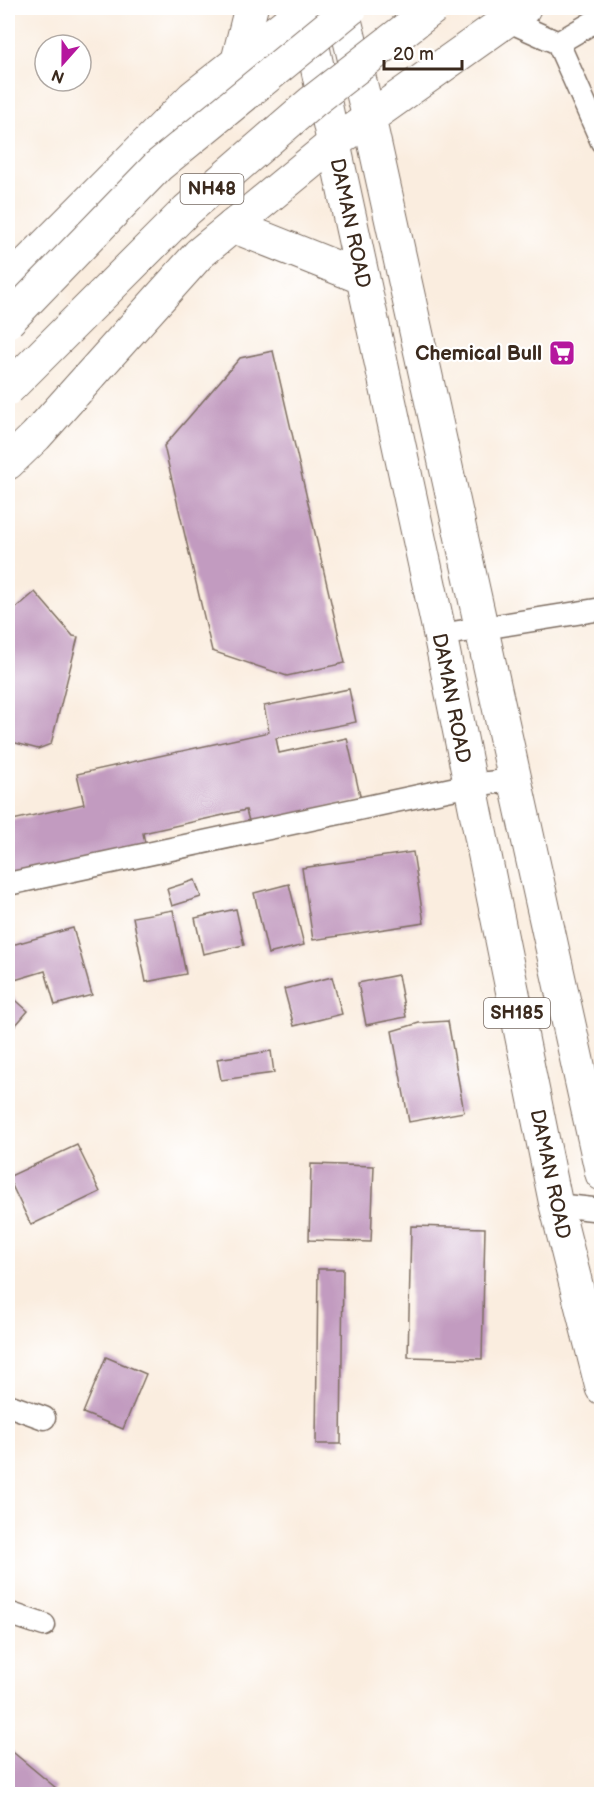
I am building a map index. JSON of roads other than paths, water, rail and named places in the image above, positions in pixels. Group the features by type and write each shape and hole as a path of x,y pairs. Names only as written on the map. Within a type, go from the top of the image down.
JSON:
{"main road":[{"path":"238,60 251,8"},
{"path":"8,283 193,97 305,8"},
{"name":"DAMAN ROAD","path":"305,8 440,635 556,1205 602,1388"},
{"path":"342,8 369,118 602,1174"},
{"name":"NH48","path":"8,321 158,166 351,8"},
{"name":"NH48","path":"8,389 187,210 312,102 433,8"},
{"path":"8,463 36,436 199,254 334,143 516,14"},
{"path":"233,226 363,278"}],"street":[{"path":"516,14 558,42 602,142"},
{"path":"558,42 602,17"},
{"path":"440,635 602,609"},
{"path":"8,884 470,785 515,780"},
{"path":"556,1205 602,1210"},
{"path":"8,1405 44,1418"},
{"path":"8,1613 44,1625"}],"place":[{"name":"Chemical Bull","path":"562,353"}]}
